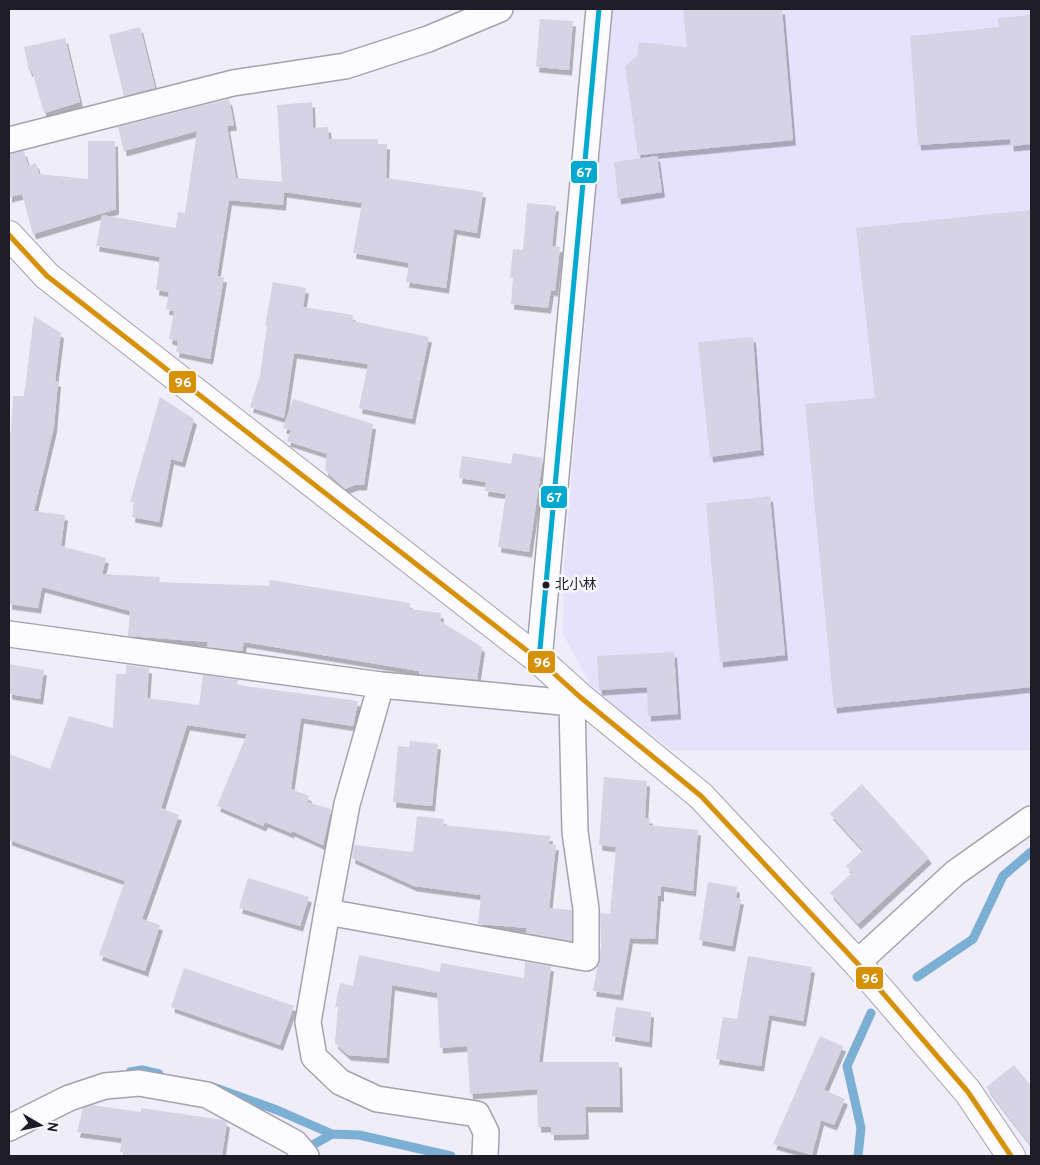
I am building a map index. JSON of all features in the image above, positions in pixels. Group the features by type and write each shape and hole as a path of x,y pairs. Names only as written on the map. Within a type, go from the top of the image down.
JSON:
{"main road":[{"path":"9,235 47,276 539,660 576,700 701,796 857,963 968,1092 1011,1156"}],"street":[{"path":"9,140 233,83 345,66 428,39 500,9"},
{"path":"539,660 599,9"},
{"path":"9,634 381,685 576,700 574,832 586,909 586,958 327,912"},
{"path":"381,685 347,804 327,912 308,1022 314,1057 340,1082 377,1099 477,1114 486,1132 485,1156"},
{"path":"857,963 955,873 1031,819"},
{"path":"9,1128 69,1098 105,1086 139,1083 207,1095 295,1143 306,1156"}],"shaded area":[{"path":"612,9 1031,9 1031,750 672,750 596,695 563,634 564,566"}],"building":[{"path":"683,9 782,9 793,140 638,155 625,66 637,56 639,42 687,47"},
{"path":"1031,15 1031,144 1011,146 1010,139 918,145 910,36 999,27 998,18"},
{"path":"540,19 573,21 569,70 536,67"},
{"path":"140,27 155,88 124,96 109,35"},
{"path":"65,38 80,102 44,113 32,71 29,71 24,47"},
{"path":"229,99 234,125 227,126 236,178 282,182 277,105 312,102 313,128 328,127 329,139 378,139 378,144 387,144 386,178 483,192 477,233 454,229 446,288 406,282 409,263 353,253 362,203 284,192 283,205 229,200 217,276 224,277 210,359 176,352 178,341 169,339 174,311 166,309 169,292 156,290 160,257 96,246 102,215 176,228 178,212 185,213 197,131 124,151 118,127"},
{"path":"88,141 115,141 116,209 33,234 22,194 9,197 9,154 24,151 28,166 36,163 39,174 88,179"},
{"path":"657,156 662,192 618,199 614,162"},
{"path":"527,203 556,206 552,246 560,247 555,291 551,290 548,308 511,304 513,278 510,278 513,249 523,250"},
{"path":"1031,210 1031,687 834,708 805,404 875,398 856,228"},
{"path":"273,282 306,288 303,307 353,315 352,321 429,337 412,419 359,408 368,364 294,353 284,418 250,407 260,375 267,326 265,326"},
{"path":"34,316 61,333 55,381 58,381 54,427 34,511 65,515 61,546 106,558 102,574 160,577 159,582 269,586 270,580 410,603 410,609 441,613 440,621 482,647 477,680 419,674 419,671 244,642 242,651 207,647 208,642 128,636 130,611 42,587 38,608 9,604 9,432 11,433 13,396 24,396"},
{"path":"753,337 761,450 710,457 698,342"},
{"path":"160,397 194,419 182,462 171,459 159,522 132,517 134,502 130,502"},
{"path":"293,399 373,424 364,485 355,485 345,489 325,470 327,454 287,441 291,430 283,428"},
{"path":"513,453 543,458 529,552 498,547 506,494 485,491 486,482 459,478 462,456 511,464"},
{"path":"770,496 785,655 720,662 706,503"},
{"path":"674,652 678,714 648,716 647,687 599,690 597,656"},
{"path":"9,664 44,670 40,699 9,694"},
{"path":"126,665 149,668 147,698 199,705 203,675 238,680 237,685 358,701 353,726 301,718 291,789 309,796 307,802 331,809 323,845 292,831 291,833 265,822 263,826 217,806 247,734 187,725 161,808 179,815 142,919 160,925 145,971 99,955 125,881 9,840 9,754 50,769 69,716 113,728 116,674 126,674"},
{"path":"410,741 438,744 432,806 393,802 398,746 409,747"},
{"path":"604,777 647,781 645,818 650,818 649,825 698,830 693,891 661,886 661,896 658,896 655,939 630,938 620,995 593,991 601,947 600,913 610,914 616,847 599,845"},
{"path":"862,784 929,858 858,924 830,893 852,873 846,866 863,850 830,814"},
{"path":"417,816 444,819 443,825 550,836 549,844 556,845 549,908 572,910 572,941 526,933 527,928 478,924 481,895 414,886 352,858 354,845 413,852"},
{"path":"248,878 309,897 300,926 239,908"},
{"path":"708,882 737,887 736,898 741,899 732,946 699,940"},
{"path":"359,955 440,972 441,963 524,978 525,962 551,966 539,1062 619,1062 620,1107 585,1107 586,1134 551,1135 551,1127 538,1127 537,1089 470,1094 467,1046 440,1048 437,993 392,985 386,1058 348,1055 335,1043 338,1007 335,1007 340,983 353,986"},
{"path":"748,956 812,967 803,1021 769,1015 761,1066 716,1059 723,1017 737,1019"},
{"path":"184,968 294,1006 280,1045 171,1007"},
{"path":"616,1007 651,1012 649,1042 612,1036"},
{"path":"820,1036 843,1046 824,1090 845,1099 834,1125 821,1120 812,1155 773,1144"},
{"path":"1014,1065 1031,1086 1031,1146 986,1087"},
{"path":"92,1105 141,1112 141,1108 223,1120 227,1122 222,1156 124,1156 125,1152 120,1152 122,1138 77,1132 83,1108"}],"waterway":[{"path":"917,977 973,939 1003,876 1031,852"},
{"path":"858,1156 861,1128 847,1066 871,1013"},
{"path":"130,1072 142,1070 159,1074"},
{"path":"213,1087 277,1110 332,1134 359,1135 451,1156"},
{"path":"304,1150 332,1134"}],"transit line":[{"name":"67","path":"539,660 599,9"},
{"name":"96","path":"9,235 47,276 539,660 580,697 701,796 857,963 968,1092 1011,1156"}],"place":[{"name":"北小林","path":"546,585"}]}
